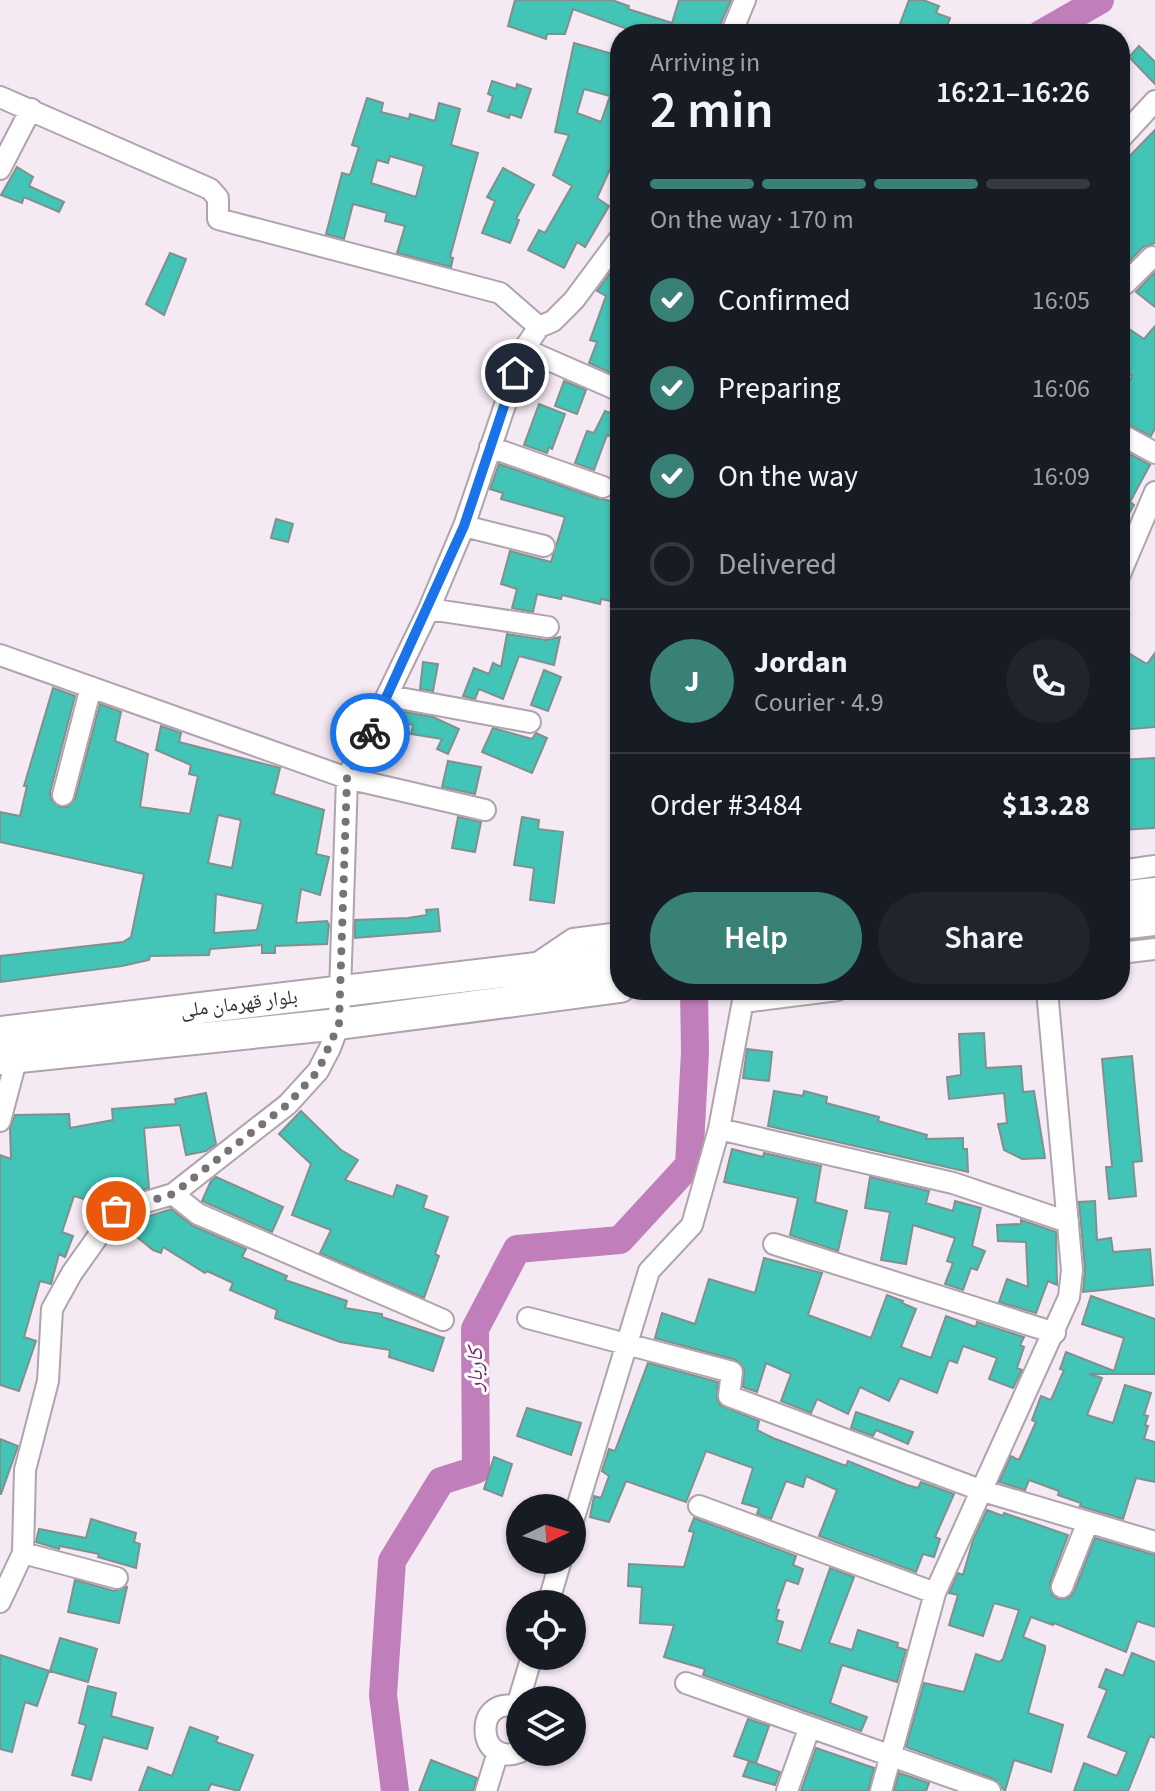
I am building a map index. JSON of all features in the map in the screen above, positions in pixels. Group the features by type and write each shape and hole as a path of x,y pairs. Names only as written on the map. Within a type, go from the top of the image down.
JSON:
{"highway":[{"path":"1130,896 1155,893"},
{"path":"1130,923 1155,920"},
{"name":"بلوار قهرمان ملی","path":"0,1032 610,959"},
{"name":"بلوار قهرمان ملی","path":"9,1058 339,1024 610,988"}],"street":[{"path":"735,24 745,0"},
{"path":"0,97 210,189 218,198 218,219 500,293 539,327"},
{"path":"1130,128 1155,101"},
{"path":"0,169 31,109"},
{"path":"0,1602 23,1553 25,1470 48,1381 52,1309 72,1273 116,1211 173,1194 288,1104 318,1071 339,1024 347,778 389,696 464,526 524,349 539,327 553,321 574,300 610,251"},
{"path":"1130,279 1154,257"},
{"path":"524,349 610,387"},
{"path":"1130,439 1155,453"},
{"path":"490,447 603,487"},
{"path":"1130,551 1155,492"},
{"path":"464,526 544,546"},
{"path":"429,609 548,627"},
{"path":"0,655 347,778 485,810"},
{"path":"63,795 91,687"},
{"path":"389,696 530,722"},
{"path":"1130,870 1155,866"},
{"path":"528,969 573,939 610,934"},
{"path":"1130,952 1155,949"},
{"path":"581,1494 649,1271 692,1225 719,1129 743,1000"},
{"path":"881,1791 935,1593 1069,1297 1072,1270 1048,1000"},
{"path":"0,1121 9,1058"},
{"path":"719,1129 953,1183 1068,1222"},
{"path":"173,1194 198,1214 443,1320"},
{"path":"774,1244 1055,1333"},
{"path":"528,1318 732,1372 729,1396 983,1491 1155,1542"},
{"path":"699,1506 935,1593"},
{"path":"1062,1587 1087,1524"},
{"path":"23,1553 117,1578"},
{"path":"686,1683 990,1791"},
{"path":"506,1706 494,1710 485,1723 486,1739 498,1752 506,1754"},
{"path":"787,1791 809,1729"},
{"path":"486,1791 498,1752"}],"building":[{"path":"515,0 612,0 629,6 628,9 672,23 679,0 731,0 720,24 614,24 573,9 565,34 547,34 546,39 508,26"},
{"path":"909,0 923,0 939,6 936,13 950,18 948,24 900,24"},
{"path":"574,43 610,53 610,96 610,169 597,198 609,206 585,247 577,242 564,268 528,250 539,230 545,233 572,186 553,175 569,135 555,132","holes":["584,89 610,96 601,122 577,113"]},
{"path":"1139,46 1155,62 1155,84 1130,58"},
{"path":"492,81 516,89 517,84 531,89 521,118 510,114 509,118 488,111 493,96 488,94"},
{"path":"367,98 383,103 381,112 409,119 410,114 435,121 439,103 460,109 451,145 478,153 450,257 453,258 451,267 397,253 405,226 385,221 387,213 353,204 344,239 326,234 342,173 350,175 359,147 352,145","holes":["390,156 424,166 416,197 371,183 377,160 388,163"]},
{"path":"1155,130 1155,243 1143,247 1130,261 1130,156"},
{"path":"17,167 33,177 29,186 64,202 59,212 24,197 22,203 1,195"},
{"path":"503,168 534,185 516,219 519,220 510,243 482,233 495,201 487,197"},
{"path":"170,253 186,259 164,315 146,304"},
{"path":"1155,272 1155,307 1136,292"},
{"path":"610,273 610,372 589,363 597,342 590,340 606,296 597,291"},
{"path":"1155,326 1155,428 1151,436 1130,426 1130,330 1144,339"},
{"path":"564,381 586,390 577,414 555,406"},
{"path":"539,404 565,414 552,449 549,447 547,453 524,445"},
{"path":"605,411 610,413 610,436 607,435 594,470 575,463 587,431 594,433"},
{"path":"1130,454 1150,465 1130,502"},
{"path":"499,464 610,501 610,601 601,599 600,604 562,595 561,599 537,594 533,612 512,608 517,589 501,584 510,551 551,562 565,517 501,499 503,493 490,489"},
{"path":"276,519 293,524 288,542 271,538"},
{"path":"507,634 546,640 560,637 554,665 519,656 503,699 479,689 475,699 463,696 474,668 489,674 493,663 501,667"},
{"path":"1155,653 1155,727 1130,729 1130,654 1147,664"},
{"path":"423,662 438,664 433,691 420,689"},
{"path":"544,670 561,677 548,711 531,705"},
{"path":"53,688 75,696 50,792 51,799 59,807 67,807 75,799 100,704 121,712 115,741 148,754 140,807 190,814 198,776 189,774 191,765 156,750 161,726 181,733 179,742 280,768 274,793 271,793 324,810 316,854 329,857 320,895 301,889 296,923 327,921 327,944 275,946 275,953 262,953 262,945 210,949 209,955 150,956 149,960 122,966 0,982 0,956 123,942 131,937 144,874 0,842 0,812 20,816 27,786 24,786","holes":["218,815 241,820 232,868 208,863","216,894 263,904 257,930 214,933"]},
{"path":"405,712 433,717 459,729 448,754 437,749 442,739 411,734 413,725 403,723"},
{"path":"493,728 532,739 536,733 547,738 532,773 482,752"},
{"path":"1155,758 1155,828 1130,829 1130,759"},
{"path":"448,761 481,767 475,794 442,787"},
{"path":"458,817 481,822 475,852 452,848"},
{"path":"522,817 539,820 538,829 563,832 554,903 530,900 534,868 514,865"},
{"path":"438,909 440,931 355,938 355,920 408,918 427,915 426,910"},
{"path":"984,1033 986,1068 1021,1066 1023,1092 1034,1091 1045,1158 1022,1159 1004,1150 998,1124 1007,1123 1004,1093 949,1099 947,1077 961,1075 959,1034"},
{"path":"747,1049 772,1052 769,1081 743,1078"},
{"path":"1132,1056 1142,1161 1133,1162 1136,1196 1109,1199 1106,1167 1112,1167 1102,1059"},
{"path":"774,1091 803,1096 804,1091 827,1097 826,1103 879,1117 878,1121 927,1135 926,1139 963,1138 968,1172 768,1126"},
{"path":"206,1093 216,1144 206,1151 186,1155 180,1125 144,1128 149,1188 112,1199 104,1205 74,1196 62,1232 73,1236 65,1257 59,1254 51,1284 40,1281 24,1337 36,1341 19,1391 0,1385 0,1155 11,1159 10,1128 15,1115 69,1114 70,1128 113,1120 112,1109 176,1104 175,1099"},
{"path":"301,1111 341,1150 358,1160 345,1180 393,1197 397,1185 427,1196 423,1208 448,1217 435,1254 439,1256 424,1298 320,1253 331,1230 292,1215 311,1164 279,1134"},
{"path":"732,1149 821,1166 815,1202 847,1211 838,1251 790,1235 798,1198 724,1182"},
{"path":"216,1177 283,1207 272,1232 202,1201"},
{"path":"870,1177 929,1191 926,1203 953,1211 955,1201 981,1208 972,1246 985,1251 977,1270 971,1268 963,1290 945,1284 953,1263 947,1261 955,1238 913,1225 906,1264 881,1260 890,1212 865,1208"},
{"path":"1095,1201 1097,1240 1111,1238 1113,1252 1150,1249 1153,1285 1083,1292 1085,1269 1079,1202"},
{"path":"171,1209 193,1226 246,1249 242,1257 287,1276 285,1280 347,1301 345,1308 382,1314 382,1317 444,1338 433,1371 389,1357 390,1350 340,1342 275,1318 277,1310 230,1290 233,1283 207,1271 205,1273 163,1247 161,1253 153,1250 122,1225"},
{"path":"1021,1220 1056,1232 1057,1285 1048,1281 1036,1313 999,1302 1007,1279 1028,1287 1026,1242 998,1241 997,1225 1021,1224"},
{"path":"764,1258 822,1273 808,1315 871,1338 887,1295 916,1309 901,1347 931,1358 946,1316 976,1327 977,1322 1024,1337 1017,1368 1022,1370 1013,1388 989,1379 997,1358 963,1346 957,1363 949,1360 937,1393 900,1378 889,1401 860,1387 848,1414 817,1399 811,1413 781,1401 791,1374 766,1363 757,1392 743,1387 744,1368 736,1360 655,1338 662,1313 695,1324 709,1279 755,1293"},
{"path":"1091,1296 1155,1319 1155,1374 1089,1374 1102,1378 1087,1415 1113,1423 1125,1385 1151,1393 1144,1415 1148,1416 1145,1425 1148,1426 1144,1439 1155,1442 1155,1482 1136,1478 1123,1519 1080,1506 1081,1503 1058,1495 1059,1491 1029,1480 1025,1490 999,1482 1011,1456 1019,1460 1036,1422 1032,1420 1041,1396 1051,1400 1064,1370 1060,1369 1066,1352 1114,1371 1124,1338 1082,1324"},
{"path":"648,1363 718,1382 717,1399 720,1405 759,1421 757,1430 773,1438 846,1466 848,1461 907,1485 918,1488 921,1482 954,1494 935,1537 940,1539 934,1557 923,1554 916,1572 819,1536 837,1490 806,1476 803,1487 786,1481 771,1519 757,1514 759,1508 742,1503 753,1468 706,1451 686,1502 626,1481 609,1522 590,1517 594,1496 601,1498 609,1476 602,1471 609,1449 615,1451"},
{"path":"527,1408 581,1423 571,1455 517,1436"},
{"path":"856,1412 913,1432 908,1444 876,1430 873,1436 851,1428"},
{"path":"0,1439 18,1446 1,1494 0,1494"},
{"path":"494,1457 512,1464 502,1496 484,1489"},
{"path":"987,1510 1068,1535 1050,1583 1051,1594 1058,1599 1069,1598 1074,1592 1095,1538 1155,1555 1155,1627 1137,1621 1126,1652 1031,1617 1023,1637 1045,1646 1045,1650 1028,1713 1063,1725 1051,1772 1014,1760 1005,1791 994,1779 906,1747 924,1683 964,1692 976,1654 999,1662 1003,1659 1019,1610 994,1603 983,1636 949,1625 958,1595 949,1593 958,1573 963,1575 973,1540"},
{"path":"694,1518 796,1556 793,1565 803,1569 798,1584 786,1580 776,1609 779,1610 776,1620 783,1622 777,1643 801,1651 830,1568 854,1577 829,1643 852,1650 858,1630 898,1643 897,1647 906,1650 897,1682 842,1665 830,1703 867,1717 861,1731 703,1675 705,1669 664,1657 674,1625 640,1623 642,1587 628,1586 629,1564 684,1567 694,1532 689,1531"},
{"path":"91,1519 136,1533 134,1542 140,1544 136,1568 98,1557 99,1554 60,1546 59,1549 36,1542 39,1529 86,1538"},
{"path":"75,1580 114,1591 127,1587 119,1623 68,1612"},
{"path":"60,1638 97,1649 88,1682 50,1671"},
{"path":"1132,1653 1155,1662 1155,1738 1150,1736 1128,1791 1074,1791 1084,1763 1117,1776 1127,1752 1088,1737 1107,1690 1099,1687 1106,1669 1123,1676"},
{"path":"0,1655 49,1671 37,1706 25,1702 12,1752 0,1749"},
{"path":"88,1686 116,1693 111,1716 153,1728 147,1749 103,1737 91,1780 72,1775 86,1725 79,1723"},
{"path":"748,1719 769,1726 756,1763 734,1756"},
{"path":"190,1727 218,1737 216,1742 253,1755 239,1791 211,1784 208,1791 139,1791 148,1767 172,1776"},
{"path":"816,1748 874,1768 868,1791 801,1791"},
{"path":"431,1760 477,1778 473,1791 419,1791"},
{"path":"749,1761 780,1772 775,1785 743,1776"},
{"path":"899,1773 929,1783 926,1791 894,1791"}],"waterway":[{"name":"کاربار","path":"1058,24 1100,0"},
{"name":"کاربار","path":"395,1791 383,1695 392,1561 441,1481 476,1470 475,1329 517,1249 620,1240 689,1165 695,1052 694,1000"}],"way so far":[{"path":"116,1211 173,1194 288,1104 318,1071 339,1024 347,778 370,733"}],"route":[{"path":"370,733 429,609 464,526 515,373"}]}
